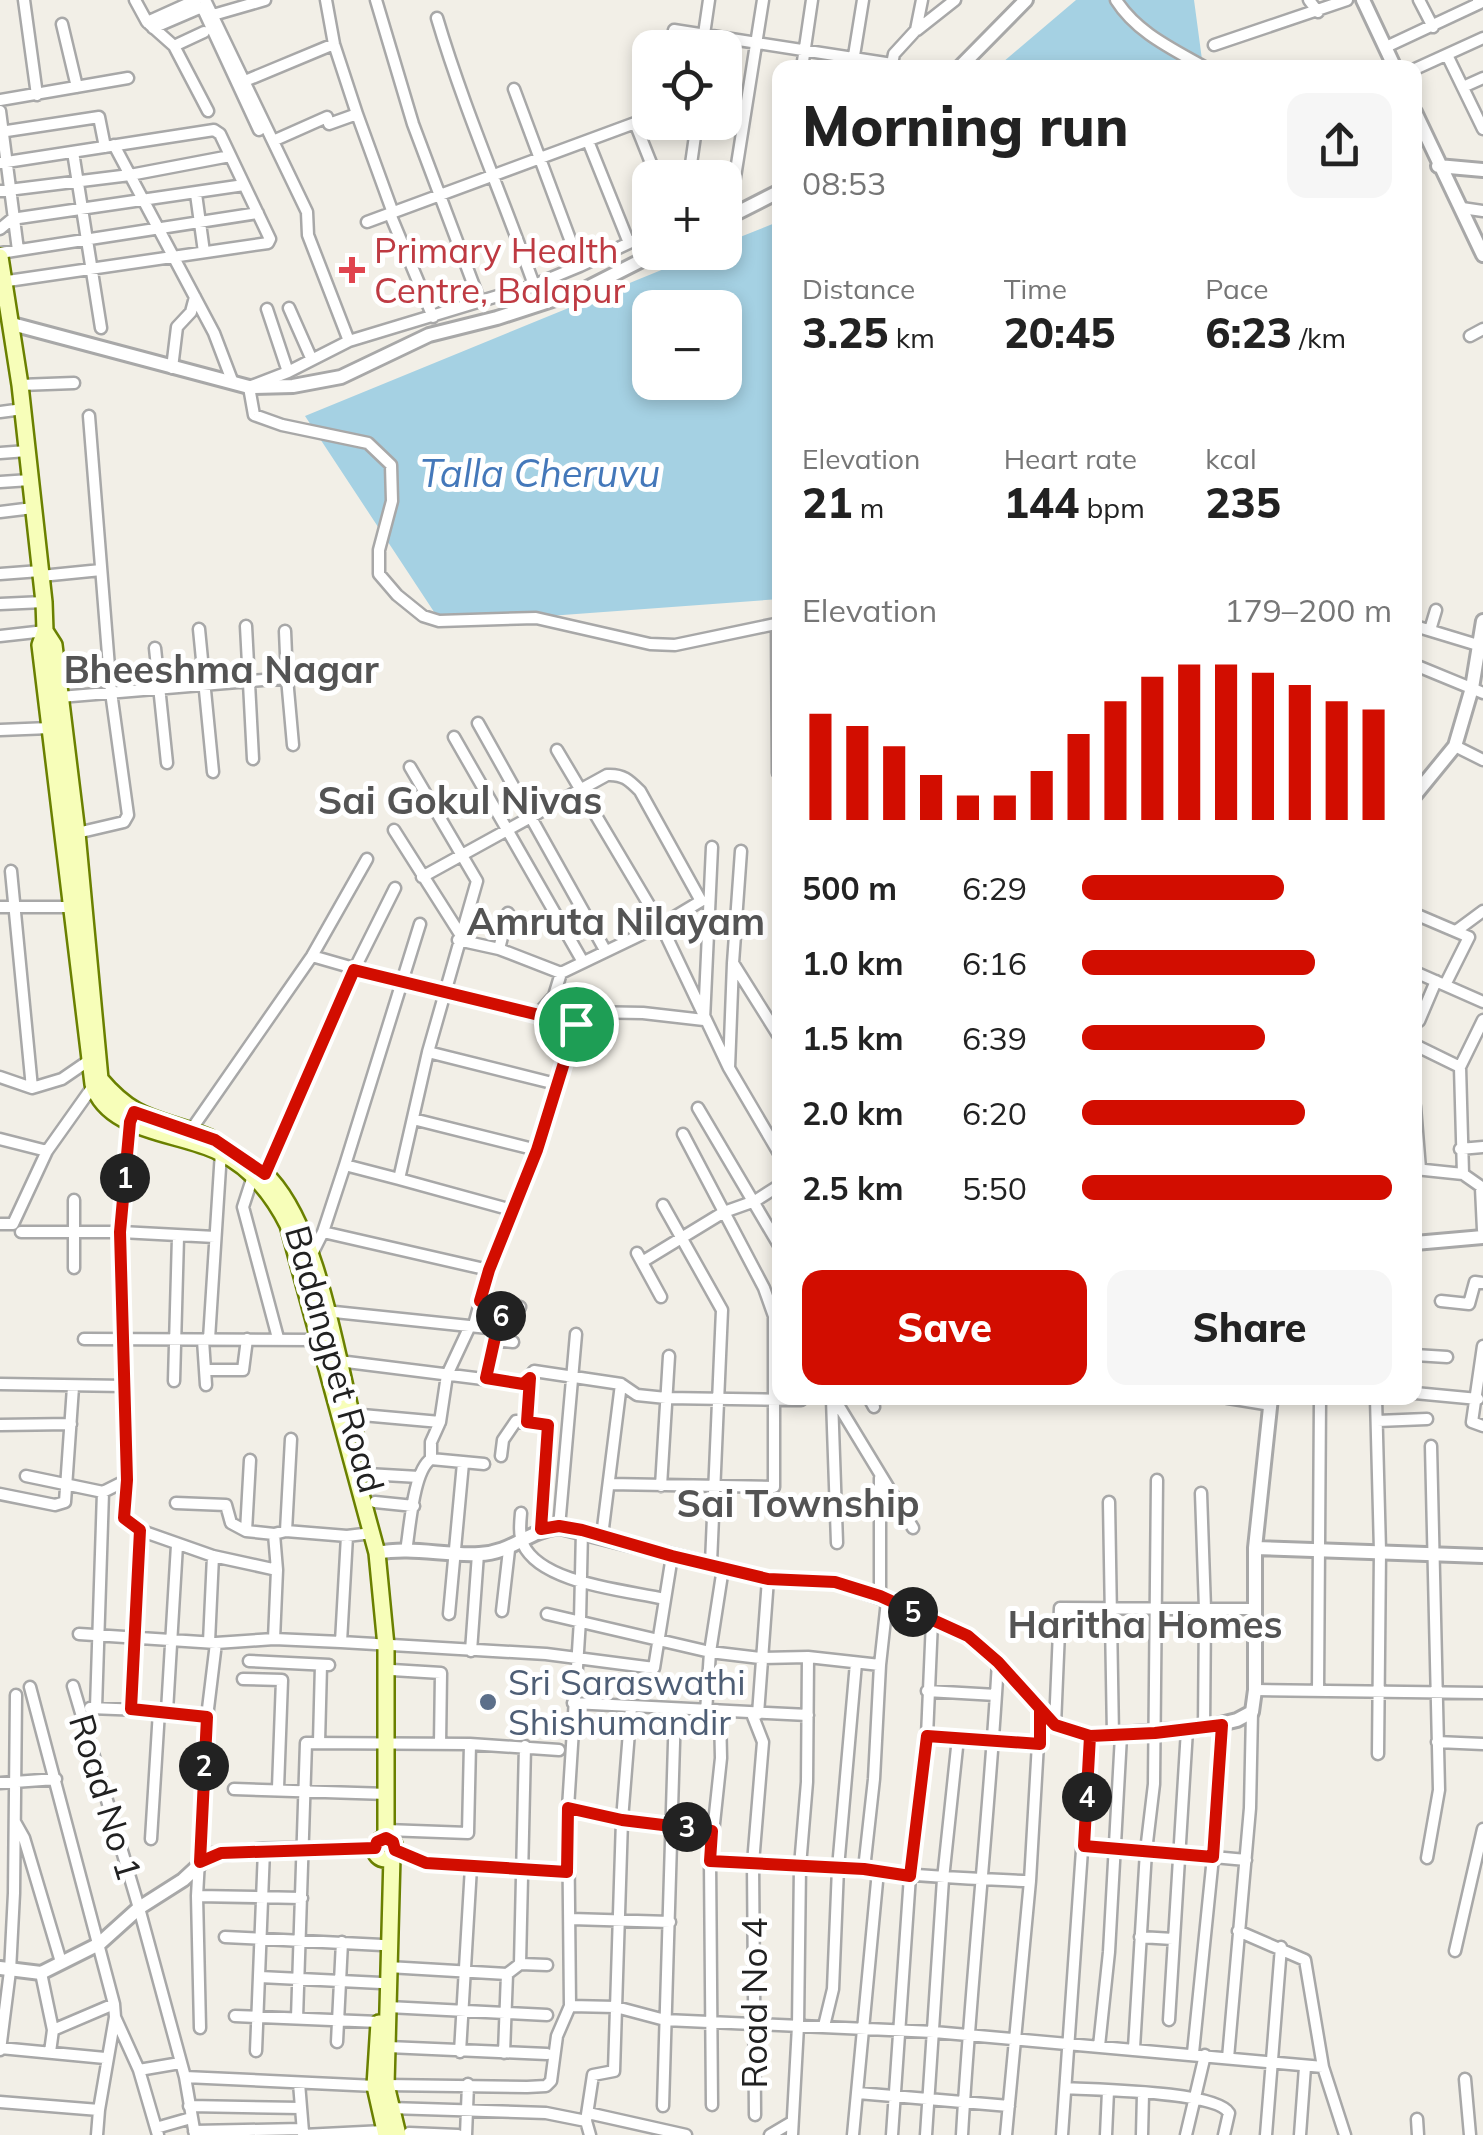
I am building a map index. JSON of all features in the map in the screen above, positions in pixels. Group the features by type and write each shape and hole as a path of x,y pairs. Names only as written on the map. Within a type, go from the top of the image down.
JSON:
{"main road":[{"path":"0,255 8,333 23,408 44,602 45,631 40,646 74,869 93,1058"},
{"path":"45,631 54,644 78,833 72,907 96,1082"},
{"name":"Badangpet Road","path":"96,1082 99,1100 108,1110 190,1130 228,1146 293,1210 311,1257 321,1340 372,1533 381,1552"},
{"name":"Badangpet Road","path":"132,1117 220,1152 259,1175 288,1225 339,1360 374,1502 392,1670 390,1743"},
{"name":"Badangpet Road","path":"389,1646 390,1794 379,2022 380,2085 394,2134"},
{"name":"Badangpet Road","path":"388,1844 388,2047 380,2085 390,2108 394,2134"}],"street":[{"path":"24,0 37,95"},
{"path":"134,0 150,25 174,46 208,111"},
{"path":"150,25 196,0"},
{"path":"205,0 307,212 308,235 349,341"},
{"path":"212,15 265,0"},
{"path":"326,0 334,44 392,213 433,317"},
{"path":"376,0 413,124 480,302"},
{"path":"705,30 709,0"},
{"path":"738,160 763,0"},
{"path":"803,60 812,0"},
{"path":"852,60 863,0"},
{"path":"916,30 922,0"},
{"path":"893,60 916,30 955,0"},
{"path":"967,60 1026,0"},
{"path":"1116,0 1135,24 1193,60"},
{"path":"1309,0 1318,12"},
{"path":"1214,45 1347,0"},
{"path":"1363,0 1392,60"},
{"path":"1419,0 1433,27"},
{"path":"1386,46 1480,4"},
{"path":"150,25 202,7 259,130"},
{"path":"437,18 464,106 534,285"},
{"path":"62,24 76,87"},
{"path":"174,46 204,32"},
{"path":"1422,67 1483,38"},
{"path":"742,39 844,60"},
{"path":"246,81 334,44"},
{"path":"1447,55 1479,111 1483,128"},
{"path":"0,100 128,78"},
{"path":"1463,87 1483,78"},
{"path":"514,89 580,266"},
{"path":"0,111 5,190 18,250"},
{"path":"273,141 327,118 329,124 358,114"},
{"path":"2,132 99,117 109,146 130,175 214,333 233,384"},
{"path":"367,222 632,124"},
{"path":"1422,128 1483,255"},
{"path":"3,282 268,243 269,236 219,132 214,130 4,163"},
{"path":"588,141 629,243"},
{"path":"73,152 101,328"},
{"path":"5,190 130,175 230,156"},
{"path":"1438,166 1483,170"},
{"path":"0,229 12,218 143,202 244,184"},
{"path":"196,194 204,252"},
{"path":"742,210 772,195"},
{"path":"1462,208 1483,210"},
{"path":"0,255 258,213"},
{"path":"249,387 349,341 534,285 632,242"},
{"path":"8,333 249,387 293,386 341,377 430,335 583,290 632,265"},
{"path":"172,368 177,326 191,312 195,296"},
{"path":"289,308 312,360"},
{"path":"267,310 288,372"},
{"path":"1470,336 1483,329"},
{"path":"20,386 74,383"},
{"path":"249,387 254,415 282,425 368,442 391,465 392,500 379,550 379,574 423,616 439,621 536,618 650,644 674,645 772,624"},
{"path":"0,412 23,408"},
{"path":"78,833 124,822 128,815 111,692 90,416"},
{"path":"0,453 27,451"},
{"path":"0,482 30,480"},
{"path":"0,512 33,508"},
{"path":"0,574 101,570"},
{"path":"0,604 44,602"},
{"path":"1430,630 1436,610"},
{"path":"1422,786 1455,746 1478,691 1483,620"},
{"path":"246,626 252,759"},
{"path":"1422,628 1480,646"},
{"path":"200,629 213,772"},
{"path":"0,636 45,631"},
{"path":"285,631 292,745"},
{"path":"155,648 168,763"},
{"path":"1422,668 1478,691"},
{"path":"60,697 287,678"},
{"path":"478,723 605,950"},
{"path":"0,730 50,728"},
{"path":"454,737 583,962"},
{"path":"1455,746 1483,760"},
{"path":"557,750 661,925 704,1020 772,1141"},
{"path":"399,1179 428,1052 477,881 410,767"},
{"path":"422,876 607,775 626,777 640,791 701,902 561,973 554,996 538,1014"},
{"path":"394,830 459,937 561,973"},
{"path":"704,1020 712,848"},
{"path":"729,1068 742,851"},
{"path":"190,1130 312,956 367,859"},
{"path":"11,871 32,1088"},
{"path":"278,1338 242,1208 395,888"},
{"path":"0,907 72,907"},
{"path":"1456,931 1483,911"},
{"path":"499,950 508,914"},
{"path":"1422,917 1469,937 1422,1016"},
{"path":"311,1257 345,1165 420,924"},
{"path":"312,956 444,994 576,1024"},
{"path":"734,963 772,1025"},
{"path":"1422,975 1483,1002"},
{"path":"431,1458 431,1442 440,1422 448,1375 474,1324 489,1270 537,1150 579,1015 643,1013 704,1020"},
{"path":"1462,1174 1460,1067 1483,1020"},
{"path":"1422,1048 1460,1067"},
{"path":"428,1052 556,1084"},
{"path":"0,1078 32,1088 62,1079 93,1058"},
{"path":"0,1224 13,1224 48,1151 96,1082"},
{"path":"698,1108 772,1232"},
{"path":"132,1117 120,1232 127,1480 124,1518 140,1530 177,1545 276,1570"},
{"path":"413,1119 537,1150"},
{"path":"683,1134 772,1310"},
{"path":"0,1139 48,1151"},
{"path":"1460,1149 1483,1147"},
{"path":"206,1384 220,1152"},
{"path":"345,1165 512,1210"},
{"path":"1422,1169 1462,1174 1482,1188 1483,1230"},
{"path":"662,1297 639,1258 772,1190"},
{"path":"74,1200 74,1268"},
{"path":"663,1205 722,1310 714,1488 717,1566 706,1712"},
{"path":"22,1232 215,1237"},
{"path":"323,1232 489,1270"},
{"path":"174,1381 178,1237"},
{"path":"1422,1242 1483,1238"},
{"path":"1441,1301 1469,1304 1474,1282 1483,1283"},
{"path":"480,1301 520,1307"},
{"path":"486,1378 502,1306"},
{"path":"320,1312 469,1328 513,1342"},
{"path":"559,1526 576,1334"},
{"path":"84,1339 321,1340"},
{"path":"205,1370 243,1370 247,1339"},
{"path":"1483,1346 1472,1422 1483,1426"},
{"path":"1422,1355 1447,1357"},
{"path":"662,1486 669,1356"},
{"path":"339,1360 523,1384 534,1371 621,1384 637,1395 666,1398 772,1400"},
{"path":"527,1422 530,1378"},
{"path":"0,1384 125,1386"},
{"path":"602,1536 621,1384"},
{"path":"0,1494 60,1506 65,1502 73,1387"},
{"path":"1422,1394 1478,1399"},
{"path":"609,1484 774,1487 772,1405"},
{"path":"833,1405 837,1543"},
{"path":"837,1405 913,1528"},
{"path":"1228,2058 1246,1860 1255,1690 1255,1548 1271,1405"},
{"path":"1318,1691 1320,1405"},
{"path":"1376,1405 1378,1754"},
{"path":"351,1414 440,1422"},
{"path":"1377,1421 1427,1419"},
{"path":"501,1456 504,1440 516,1420 548,1425 541,1529"},
{"path":"0,1425 71,1424"},
{"path":"274,1638 276,1570 290,1439"},
{"path":"1427,1858 1438,1810 1431,1446"},
{"path":"406,1551 425,1462 431,1458 484,1464"},
{"path":"246,1531 250,1460"},
{"path":"448,1614 463,1463"},
{"path":"367,1474 419,1477"},
{"path":"864,1869 874,1779 884,1599 880,1474"},
{"path":"26,1476 104,1492 127,1480"},
{"path":"1134,2048 1154,1784 1157,1480"},
{"path":"96,1708 104,1492"},
{"path":"1200,1494 1205,1609 1204,1728"},
{"path":"374,1502 414,1506"},
{"path":"1099,2046 1109,1952 1117,1736 1109,1502"},
{"path":"176,1503 226,1506 231,1523 246,1531 346,1536 372,1533"},
{"path":"520,1513 520,1539 528,1555 552,1573 665,1599"},
{"path":"381,1552 478,1554 509,1550 520,1539 541,1529 559,1526 582,1530 768,1579 835,1582 884,1599 968,1636 998,1662 1055,1725 1090,1736 1204,1728 1252,1712"},
{"path":"131,1709 140,1530"},
{"path":"185,2077 380,2085 546,2086 551,2081 557,2036 570,2006 568,1808 582,1530"},
{"path":"341,1642 346,1536"},
{"path":"151,1839 172,1640 177,1545"},
{"path":"1255,1548 1436,1552 1482,1561"},
{"path":"502,1611 509,1550"},
{"path":"471,1651 478,1554"},
{"path":"200,2028 197,1896 212,1642 213,1556"},
{"path":"79,1634 212,1642 274,1638 576,1657 654,1668 672,1556"},
{"name":"Road No 4","path":"755,2115 753,1862 763,1742 755,1714 768,1579"},
{"path":"1055,1725 1060,1608 1256,1609"},
{"path":"547,1614 710,1652 880,1665"},
{"path":"892,2135 910,1876 927,1736 932,1621"},
{"path":"792,2135 800,1866 807,1782 808,1657"},
{"path":"250,1661 325,1665 319,1742"},
{"path":"962,2135 967,2036 995,1741 998,1662"},
{"path":"824,2026 833,1989 838,1868 856,1663"},
{"path":"392,1670 441,1673 440,1744"},
{"path":"244,1680 282,1680 278,1788"},
{"name":"Road No 1","path":"73,1686 140,1908 185,2077 195,2133"},
{"path":"30,1687 114,2004 97,2135"},
{"path":"1255,1690 1483,1693"},
{"path":"928,1691 996,1695"},
{"path":"16,1695 14,1894 0,2049 105,2058"},
{"path":"573,1703 808,1716"},
{"path":"590,2135 588,2117 594,2075 614,2070 622,1820 631,1707"},
{"path":"79,1709 163,1711 207,1717"},
{"path":"1006,2135 1030,1881 1040,1709"},
{"path":"663,2106 675,1710"},
{"path":"712,2105 710,1861 721,1758 720,1713"},
{"path":"1186,2135 1196,2098 1222,1725"},
{"path":"1168,2020 1187,1730"},
{"path":"927,1736 1040,1744"},
{"path":"1062,2135 1090,1736"},
{"path":"926,2135 943,1879 958,1738"},
{"path":"1437,1742 1483,1744"},
{"path":"297,2018 306,1743 470,1744 559,1750"},
{"path":"5,1969 41,1974 100,1944 140,1908 184,1880 200,1862 221,1853 388,1844 468,1833 470,1744"},
{"path":"520,1964 525,1746"},
{"path":"0,1783 56,1779"},
{"path":"234,1788 390,1794"},
{"path":"568,1808 622,1820 712,1831"},
{"path":"15,1822 24,1838 61,1962"},
{"path":"1454,1950 1478,1874 1483,1828"},
{"path":"388,1844 426,1863 567,1872"},
{"path":"1084,1846 1246,1860"},
{"path":"256,2051 264,1850"},
{"path":"710,1861 864,1869 943,1879 1030,1881"},
{"path":"460,2052 470,1867"},
{"path":"854,2135 878,1871"},
{"path":"0,1893 14,1894"},
{"path":"197,1896 302,1898"},
{"path":"571,1920 670,1922"},
{"path":"1238,1930 1304,1959 1307,1964 1323,2068 1342,2135"},
{"path":"225,1937 382,1945"},
{"path":"1140,1937 1172,1939"},
{"path":"337,2042 342,1942"},
{"path":"1266,2135 1280,1948"},
{"path":"388,1967 507,1974 520,1964 547,1965"},
{"path":"41,1974 53,2030 50,2052"},
{"path":"504,2053 507,1974"},
{"path":"260,1977 380,1983"},
{"path":"53,2030 114,2004"},
{"path":"570,2006 616,2008 665,2020 899,2029 1323,2068"},
{"path":"388,2007 547,2015"},
{"path":"235,2016 379,2022"},
{"path":"115,2017 139,2070 157,2132 190,2112 301,2108"},
{"path":"388,2047 547,2054"},
{"path":"139,2070 180,2062"},
{"path":"1300,2135 1305,2067"},
{"path":"1465,2079 1470,2135"},
{"path":"299,2084 303,2133"},
{"path":"466,2135 468,2084"},
{"path":"1066,2088 1196,2098 1226,2107 1224,2135"},
{"path":"1106,2135 1108,2091"},
{"path":"858,2094 1009,2106"},
{"path":"1142,2135 1143,2094"},
{"path":"0,2102 99,2110"},
{"path":"390,2108 546,2113 686,2135"},
{"path":"1417,2119 1418,2135"},
{"path":"770,2135 792,2122"},
{"path":"195,2133 458,2135"}],"water":[{"path":"1076,0 1194,0 1202,60 1005,60"},
{"name":"Talla Cheruvu","path":"772,224 772,600 442,624 305,416 661,270 742,270 742,236"}],"place":[{"name":"Primary Health Centre, Balapur","path":"352,270"},
{"name":"Sri Saraswathi Shishumandir","path":"488,1702"}],"district":[{"name":"Bheeshma Nagar","path":"221,669"},
{"name":"Sai Gokul Nivas","path":"460,800"},
{"name":"Amruta Nilayam","path":"616,921"},
{"name":"Sai Township","path":"798,1503"},
{"name":"Haritha Homes","path":"1145,1624"}],"route":[{"path":"576,1024 354,970 265,1174 228,1146 134,1112 120,1232 127,1480 124,1518 140,1530 131,1709 207,1717 200,1862 221,1853 375,1848 377,1842 386,1838 393,1842 395,1850 426,1863 567,1872 568,1808 622,1820 712,1831 710,1861 864,1869 910,1876 927,1736 1040,1744 1040,1709 1055,1725 1090,1736 1084,1846 1213,1857 1222,1725 1090,1736 1055,1725 998,1662 968,1636 880,1596 835,1582 768,1579 582,1530 559,1526 541,1529 548,1425 527,1422 530,1378 523,1384 486,1378 502,1306 480,1301 537,1150 576,1024"}]}
